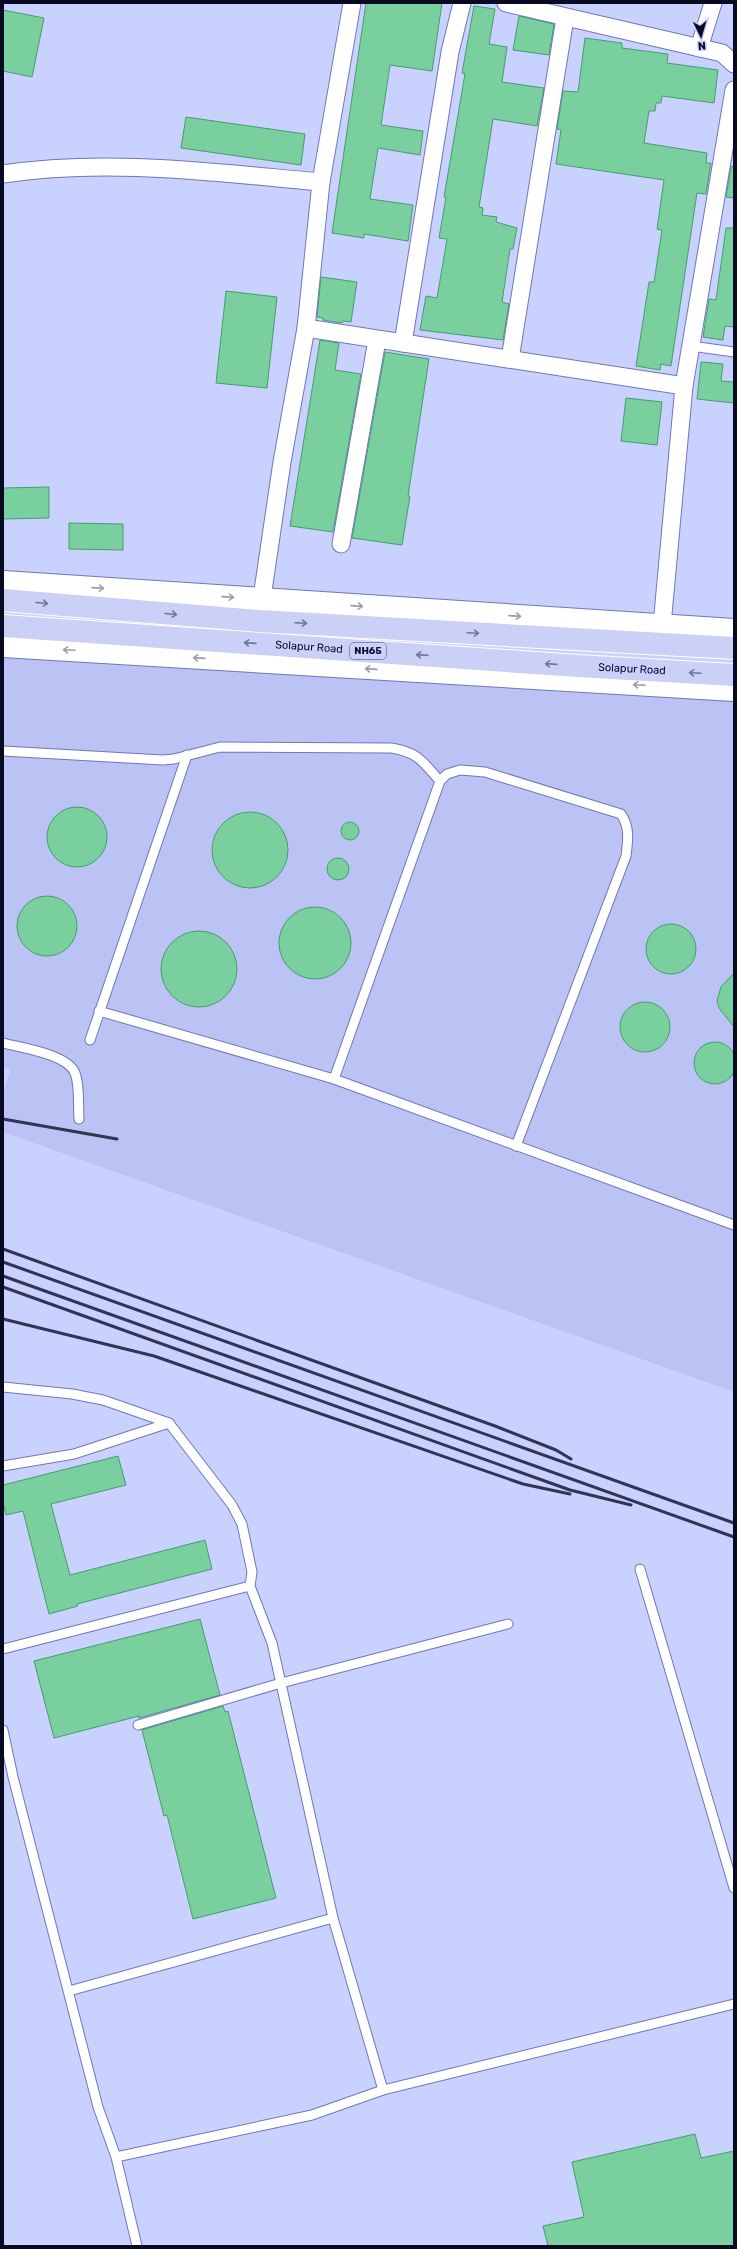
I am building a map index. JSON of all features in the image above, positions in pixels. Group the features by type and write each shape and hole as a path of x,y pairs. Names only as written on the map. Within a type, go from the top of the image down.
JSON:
{"highway":[{"name":"Solapur Road","path":"3,600 259,621 734,648"},
{"name":"Solapur Road","path":"3,626 578,666 734,675"},
{"path":"578,666 580,639"}],"street":[{"path":"259,621 282,462 306,328 321,182 352,3"},
{"path":"403,344 450,52 462,3"},
{"path":"506,3 565,18 722,53 734,64"},
{"path":"699,48 713,3"},
{"path":"510,359 565,18"},
{"path":"662,625 684,386 734,90"},
{"path":"3,174 88,168 164,168 321,182"},
{"path":"306,328 684,386"},
{"path":"341,544 378,340"},
{"path":"3,582 734,630"},
{"path":"3,646 734,690"}],"lane":[{"path":"691,346 734,352"},
{"path":"3,751 163,760 174,759 220,747 391,748 408,751 419,758 440,781"},
{"path":"90,1040 187,755"},
{"path":"334,1079 440,781 447,774 460,770 486,772 621,814 627,823 628,836 626,856 516,1146"},
{"path":"99,1010 334,1079 516,1146 734,1223"},
{"path":"3,1043 60,1058 71,1067 76,1084 79,1119"},
{"path":"3,1387 72,1394 103,1400 169,1423 232,1506 242,1524 252,1572 250,1586 272,1643 333,1918 383,2090"},
{"path":"3,1466 74,1454 169,1423"},
{"path":"640,1569 732,1872 734,1888"},
{"path":"3,1649 250,1586"},
{"path":"138,1725 281,1683 508,1624"},
{"path":"3,1730 13,1777 98,2107 116,2157 137,2246"},
{"path":"69,1991 333,1918"},
{"path":"116,2157 312,2115 383,2090 734,2004"}],"shaded area":[{"path":"3,653 734,697 734,1392 3,1132 3,1093 11,1069 3,1067"}],"building":[{"path":"366,3 442,3 432,71 390,65 381,125 423,131 420,155 378,148 370,199 413,205 408,241 364,234 364,238 332,233"},
{"path":"474,6 495,9 489,44 507,47 502,82 544,88 537,126 493,119 479,207 483,208 482,215 497,217 496,222 517,228 513,249 510,249 502,302 509,304 503,340 420,330 426,296 437,298 447,239 439,238 446,197 444,197 465,74 462,73"},
{"path":"3,10 44,18 32,77 3,71"},
{"path":"519,16 554,24 549,55 513,50"},
{"path":"585,38 622,43 622,48 668,54 667,63 718,70 714,103 662,96 661,103 656,103 655,111 649,111 644,143 707,153 706,163 711,163 706,194 697,193 671,366 661,364 660,370 636,366 649,282 654,282 662,230 657,229 664,180 556,164 561,130 557,129 563,91 578,92"},
{"path":"186,117 305,134 301,165 181,148"},
{"path":"731,166 734,167 734,198 726,197"},
{"path":"726,228 734,228 734,327 725,326 723,340 703,337 709,299 716,300"},
{"path":"321,277 357,282 351,322 343,321 342,323 323,320 323,318 317,317"},
{"path":"226,291 277,297 267,388 216,383"},
{"path":"320,340 339,343 335,370 361,374 333,532 290,526"},
{"path":"385,352 429,359 402,545 352,538"},
{"path":"701,362 723,364 721,381 734,382 734,403 697,399"},
{"path":"626,398 662,402 657,445 621,441"},
{"path":"49,487 49,518 3,519 3,488"},
{"path":"69,523 123,524 123,550 69,549"},
{"path":"77,807 94,812 102,820 107,837 102,854 94,862 77,867 60,862 52,854 47,837 52,820 60,812"},
{"path":"250,812 264,815 277,823 285,836 288,850 285,864 277,877 264,885 250,888 236,885 223,877 215,864 212,850 215,836 223,823 236,815"},
{"path":"350,822 356,825 359,831 356,837 350,840 344,837 341,831 344,825"},
{"path":"338,858 346,861 349,869 346,877 338,880 330,877 327,869 330,861"},
{"path":"47,896 64,901 72,909 77,926 72,943 64,951 47,956 30,951 22,943 17,926 22,909 30,901"},
{"path":"315,907 335,913 345,923 351,943 345,963 335,973 315,979 295,973 285,963 279,943 285,923 295,913"},
{"path":"671,924 681,926 689,931 694,939 696,949 694,959 689,967 681,972 671,974 661,972 653,967 648,959 646,949 648,939 653,931 661,926"},
{"path":"191,931 207,931 220,937 231,948 237,961 235,984 220,1001 207,1007 191,1007 178,1001 163,984 161,977 161,961 167,948 184,933"},
{"path":"734,973 734,1027 719,1008 717,1001 721,987"},
{"path":"645,1002 659,1006 666,1013 670,1027 666,1041 659,1048 645,1052 631,1048 624,1041 620,1027 624,1013 631,1006"},
{"path":"711,1042 719,1042 727,1045 733,1051 736,1063 733,1075 727,1081 719,1084 711,1084 703,1081 697,1075 694,1067 694,1059 697,1051 703,1045"},
{"path":"118,1456 126,1485 51,1504 70,1575 205,1540 212,1569 77,1604 78,1606 49,1614 23,1511 6,1515 3,1502 3,1485"},
{"path":"200,1619 220,1695 139,1718 139,1716 54,1738 34,1661"},
{"path":"223,1706 225,1712 228,1711 276,1898 193,1919 167,1815 164,1816 142,1730"},
{"path":"695,2134 701,2158 734,2151 734,2246 548,2246 543,2226 584,2217 572,2162"}],"railway":[{"path":"3,1119 117,1139"},
{"path":"3,1249 495,1426 556,1450 571,1459"},
{"path":"3,1262 734,1523"},
{"path":"3,1276 734,1537"},
{"path":"3,1287 570,1490 631,1505"},
{"path":"3,1319 154,1356 523,1484 570,1494"}]}
